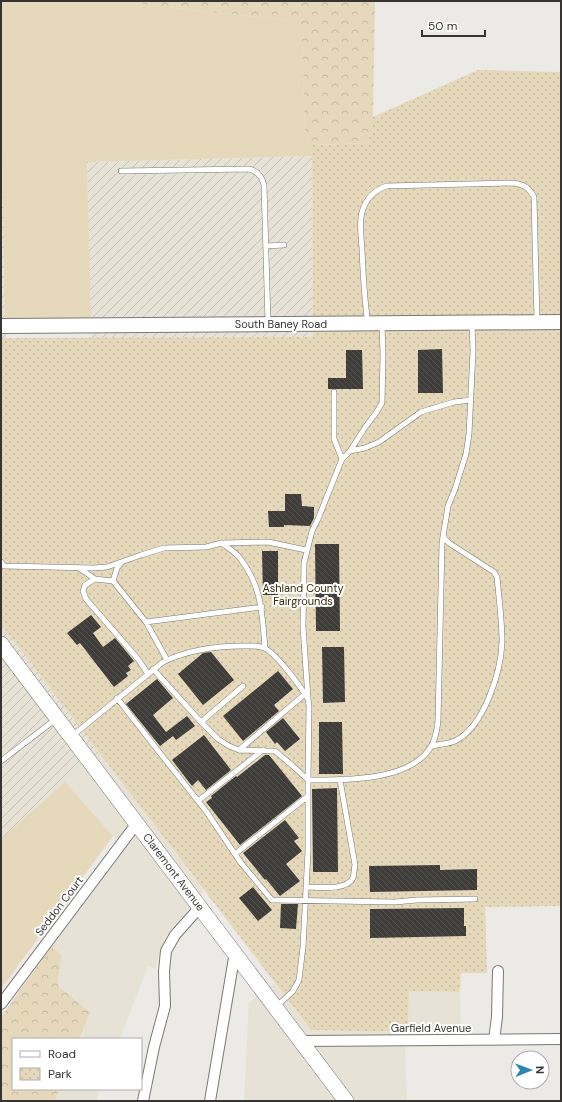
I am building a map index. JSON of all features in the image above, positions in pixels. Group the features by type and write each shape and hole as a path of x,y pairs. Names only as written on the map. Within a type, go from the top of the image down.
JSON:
{"main road":[{"name":"Claremont Avenue","path":"1,644 346,1101"}],"street":[{"name":"South Baney Road","path":"1,326 561,322"},
{"name":"Seddon Court","path":"1,1004 137,823"},
{"path":"143,1101 154,1047 165,1006 164,971 166,951 175,935 200,908"},
{"path":"210,1101 235,952"},
{"path":"494,1040 497,1017 498,971"},
{"name":"Garfield Avenue","path":"300,1041 561,1039"}],"lane":[{"path":"121,171 249,169 254,171 262,179 264,185 268,324"},
{"path":"275,1008 294,991 299,980 303,947 308,851 309,706 306,696 303,627 303,575 306,550 312,531 342,459 350,450 382,403 383,363 375,324 364,297 360,221 364,208 372,194 387,186 514,183 523,184 529,188 534,197 537,322"},
{"path":"266,246 284,245"},
{"path":"153,669 218,739 239,750 275,751 294,766 308,780 340,780 394,772 418,761 432,746 436,737 438,721 443,537 448,506 466,454 469,434 472,322"},
{"path":"334,392 334,439 342,459"},
{"path":"350,450 365,448 379,442 421,412 454,402 471,400"},
{"path":"432,746 455,741 466,734 479,718 492,687 499,662 502,642 497,578 494,572 449,543 443,537"},
{"path":"1,562 4,566 78,568 108,567 142,554 164,548 206,547 222,543 268,542 306,550"},
{"path":"222,543 238,556 253,578 262,607 264,648"},
{"path":"113,581 117,568 123,562"},
{"path":"78,568 95,579 113,581 146,622 167,660"},
{"path":"95,579 84,585 86,598 138,659 148,674"},
{"path":"146,622 262,607"},
{"path":"71,736 153,669 167,660 208,648 246,646 264,648 273,653 306,696"},
{"path":"201,722 243,686"},
{"path":"239,750 306,696"},
{"path":"118,698 206,811 241,863 272,900 306,902 395,902 475,899"},
{"path":"1,761 57,718"},
{"path":"198,801 264,750"},
{"path":"306,887 335,887 346,885 353,878 355,865 340,780"},
{"path":"235,854 308,796"}],"shaded area":[{"path":"1,99 6,338 1,338"},
{"path":"312,156 313,337 91,338 87,162"},
{"path":"1,624 99,752 1,839"},
{"path":"99,752 204,891 165,937 155,969 148,966 120,1038 79,1038 90,1012 58,986 61,954 51,947 123,847 65,782"},
{"path":"274,983 311,1030 408,1032 409,991 460,992 461,1046 405,1047 407,1101 244,1101 249,1003"},
{"path":"59,1090 100,1090 96,1101 55,1101"}],"green space":[{"path":"1,1 121,1 288,20 302,34 305,137 312,145 312,156 87,162 91,322 5,322 1,99"},
{"path":"121,1 375,1 373,117 368,143 312,145 305,137 302,34 288,20"},
{"name":"Ashland County Fairgrounds","path":"478,70 561,72 561,906 485,907 487,973 461,973 460,992 409,991 408,1032 311,1030 1,624 1,338 313,337 312,145 368,143 373,117"},
{"path":"65,782 113,836 1,989 1,839"},
{"path":"51,947 61,954 58,986 90,1012 79,1038 12,1038 12,1090 59,1090 55,1101 1,1101 1,1017"}],"building":[{"path":"442,349 443,393 418,393 418,350"},
{"path":"346,350 362,350 363,389 328,389 328,378 346,378"},
{"path":"285,494 301,494 302,506 314,507 314,518 310,526 284,525 284,527 269,527 268,511 285,511"},
{"path":"315,544 339,544 340,631 316,631"},
{"path":"262,551 278,551 278,595 263,595"},
{"path":"91,615 101,627 93,633 103,647 115,638 134,661 128,666 131,670 126,673 128,676 114,687 80,643 77,645 67,633"},
{"path":"322,647 344,647 345,702 323,703"},
{"path":"211,652 234,680 203,705 178,674 203,653"},
{"path":"278,671 293,689 274,705 279,711 243,741 223,716"},
{"path":"157,679 173,698 153,715 166,732 187,716 195,726 176,740 173,736 160,746 126,704"},
{"path":"283,718 300,739 285,751 277,742 275,744 266,732"},
{"path":"319,722 342,722 343,774 319,774"},
{"path":"204,735 231,770 206,790 198,780 192,786 172,760"},
{"path":"265,755 269,755 302,796 240,845 206,802 212,798 211,796 236,776 237,777"},
{"path":"337,788 338,872 313,872 312,789"},
{"path":"285,820 299,838 294,841 302,851 286,864 300,881 280,896 243,853"},
{"path":"440,865 440,870 477,869 477,890 370,892 369,866"},
{"path":"253,887 272,910 258,921 239,898"},
{"path":"281,904 298,904 296,929 280,928"},
{"path":"464,908 464,926 466,926 466,936 370,938 370,909"}]}
